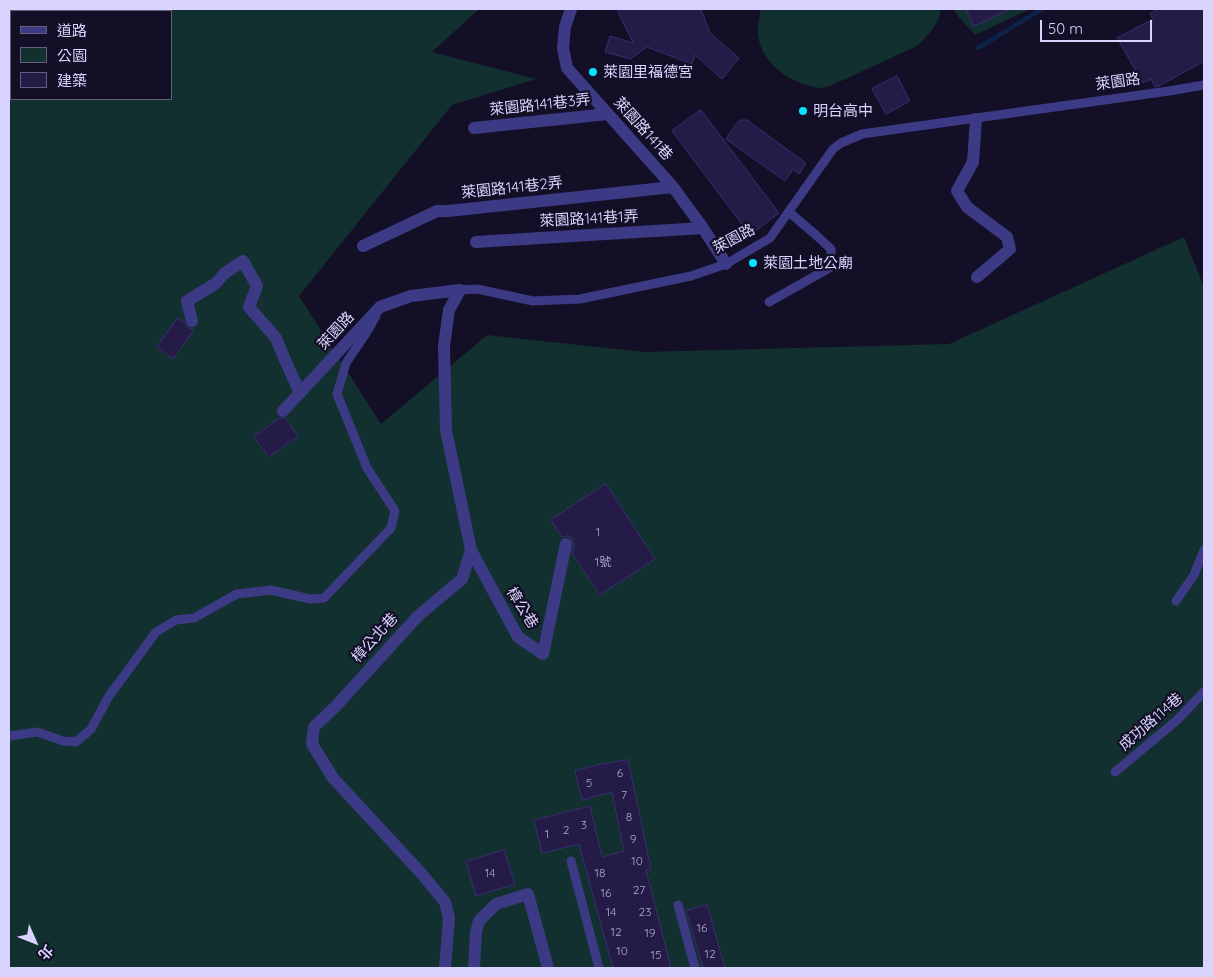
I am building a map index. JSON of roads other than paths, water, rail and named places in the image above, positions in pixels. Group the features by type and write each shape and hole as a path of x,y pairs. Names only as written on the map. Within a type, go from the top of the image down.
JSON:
{"street":[{"name":"萊園路141巷","path":"571,9 565,27 564,48 567,68 673,187 726,264"},
{"name":"萊園路141巷3弄","path":"474,128 608,114"},
{"path":"976,118 973,162 957,191 967,208 1007,237 1010,249 977,276"},
{"name":"萊園路141巷2弄","path":"362,246 437,211 673,187"},
{"name":"萊園路141巷1弄","path":"476,242 703,228"},
{"path":"192,321 187,301 215,284 225,273 243,261 257,286 249,306 276,338 300,393"},
{"name":"萊園路","path":"283,411 380,307 411,296 460,290"},
{"name":"樟公北巷","path":"445,968 449,918 445,902 421,873 333,778 312,744 314,727 335,707 418,616 462,579 471,550 446,430 444,346 449,310 460,290"},
{"name":"樟公巷","path":"471,550 518,637 543,654 566,544"},
{"path":"474,968 476,932 479,921 496,904 528,894 548,968"}],"lane":[{"name":"萊園路","path":"460,290 477,289 532,301 580,298 691,276 726,264 770,238 833,149 841,143 862,134 1204,85"},
{"path":"769,302 831,267 831,250 789,212"},
{"path":"9,736 37,732 63,741 76,742 91,729 109,696 156,632 176,620 194,618 237,594 271,590 310,599 324,598 391,528 395,511 367,468 338,394 346,363 367,332 380,307"},
{"path":"1176,601 1194,575 1204,550"},
{"name":"成功路114巷","path":"1115,772 1176,721 1204,692"},
{"path":"571,861 599,968"},
{"path":"678,905 694,968"}],"waterway":[{"path":"978,48 1042,9"}],"place":[{"name":"萊園里福德宮","path":"593,72"},
{"name":"明台高中","path":"803,111"},
{"name":"萊園土地公廟","path":"753,263"}]}
